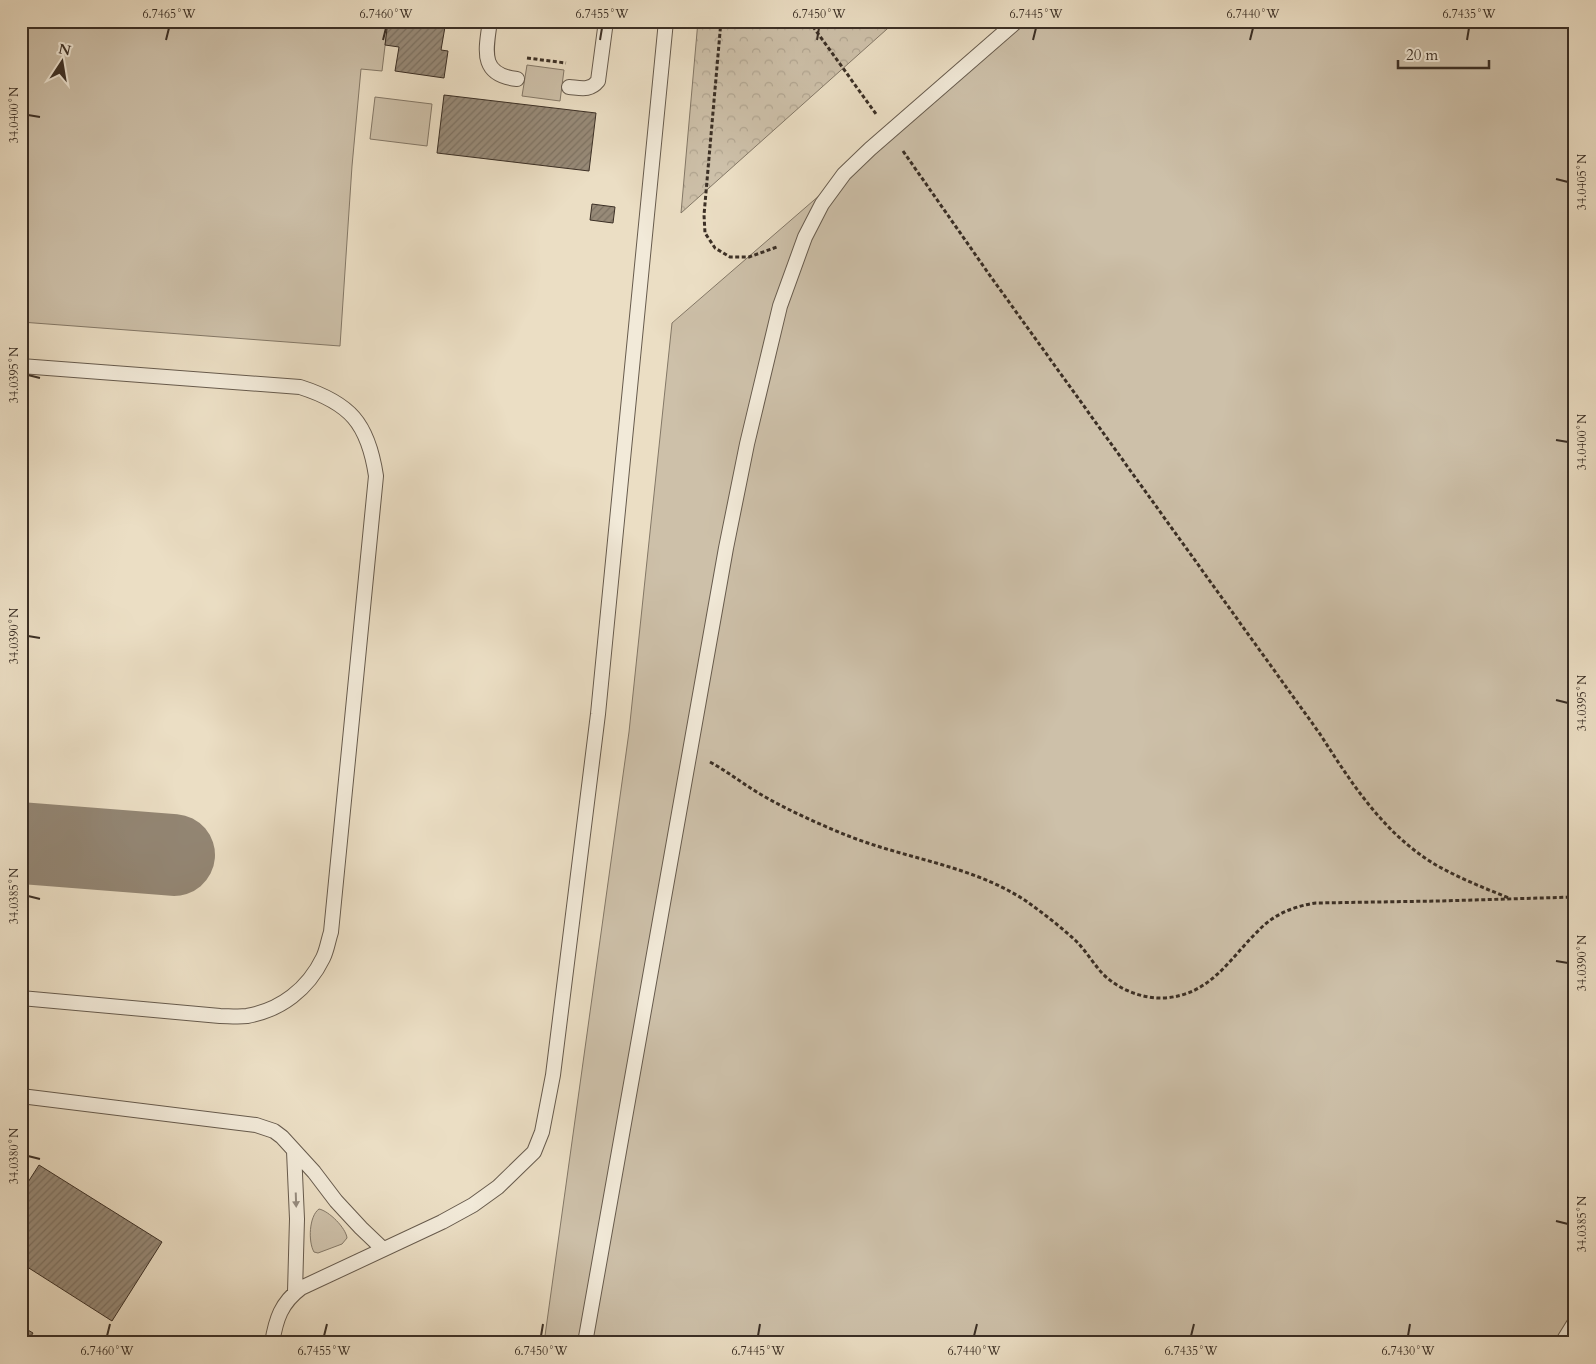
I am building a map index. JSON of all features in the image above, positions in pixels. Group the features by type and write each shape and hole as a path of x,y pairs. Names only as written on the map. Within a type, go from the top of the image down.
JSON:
{"lane":[{"path":"490,21 486,58 490,67 498,74 517,79"},
{"path":"569,87 588,89 598,82 606,21"},
{"path":"272,1343 278,1315 296,1292 307,1284 442,1222 473,1205 498,1187 534,1152 542,1132 553,1075 598,714 666,21"},
{"path":"584,1343 726,548 751,426 780,306 806,236 822,204 844,174 889,132 1017,21"},
{"path":"21,366 300,387 324,395 345,409 362,428 372,451 376,476 331,932 324,957 311,979 293,997 270,1010 245,1016 220,1016 21,998"},
{"path":"21,1096 256,1125 274,1131 282,1136 314,1172 336,1201 383,1249"},
{"path":"294,1151 297,1219 296,1292"},
{"path":"1562,1343 1575,1322"}],"path":[{"path":"721,21 704,216 705,233 715,248 730,257 749,257 806,236"},
{"path":"809,21 1320,734 1366,802 1386,826 1435,864 1509,898"},
{"path":"522,57 575,64"},
{"path":"689,751 716,765 767,798 846,835 885,850 964,870 1008,890 1066,932 1078,943 1103,974 1115,984 1145,996 1163,998 1197,989 1212,980 1260,929 1273,918 1301,905 1316,903 1575,896"}],"green space":[{"path":"21,21 388,21 382,71 361,69 352,166 340,346 21,322"},
{"path":"698,21 896,21 681,213"},
{"path":"1021,21 1575,21 1575,1343 544,1343 629,732 672,323"},
{"path":"527,65 564,70 560,101 522,96"},
{"path":"375,97 432,104 427,146 370,139"},
{"path":"319,1209 336,1220 344,1230 347,1238 342,1244 318,1253 314,1252 312,1248 310,1229 313,1217"}],"building":[{"path":"388,21 446,21 441,50 448,51 444,78 395,71 399,47 385,45"},
{"path":"611,21 635,21 634,25"},
{"path":"444,95 596,113 589,171 437,153"},
{"path":"592,204 615,207 613,223 590,220"},
{"path":"39,1165 162,1242 112,1321 21,1263 21,1193"},
{"path":"21,1326 33,1333 27,1343 21,1343"}],"taxiway":[{"path":"21,843 174,855"}]}
